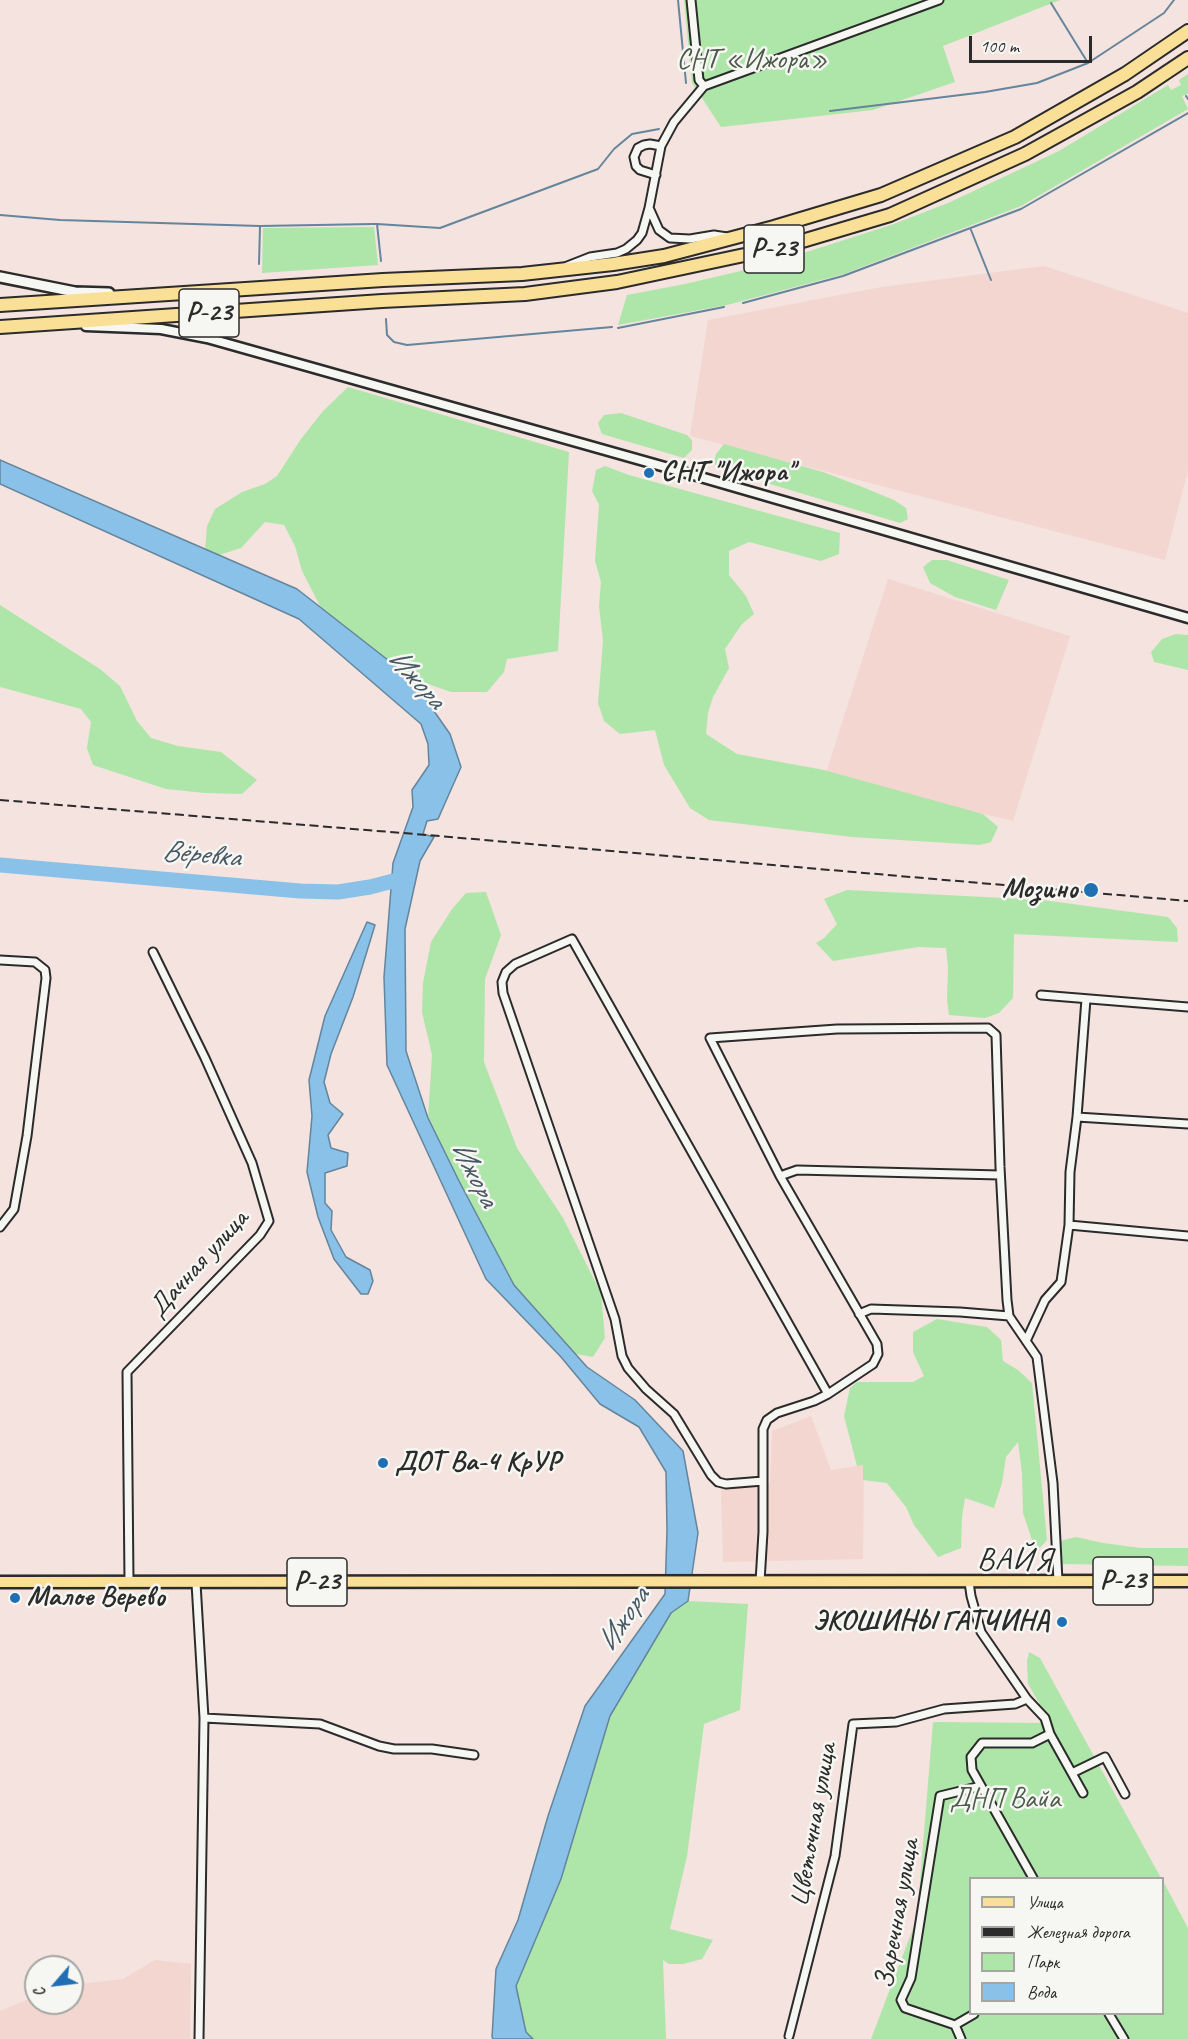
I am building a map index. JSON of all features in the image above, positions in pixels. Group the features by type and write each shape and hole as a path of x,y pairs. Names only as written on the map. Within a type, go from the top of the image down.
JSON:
{"highway":[{"name":"Р-23","path":"0,305 561,270 664,256 881,195 1015,137 1125,74 1188,30"},
{"name":"Р-23","path":"0,327 382,301 525,294 627,280 782,247 890,215 1025,154 1137,92 1188,58"}],"main road":[{"path":"0,277 75,292 171,294"},
{"name":"Р-23","path":"0,1582 1188,1581"}],"street":[{"path":"691,0 699,80 704,86"},
{"path":"561,270 583,259 617,253 632,245 642,233 661,146 674,122 704,86 939,0"},
{"path":"656,175 640,170 636,166 634,157 638,148 644,145 661,146"},
{"path":"649,208 658,230 670,238 690,239 714,235 733,238"},
{"path":"36,324 161,329 207,338 1188,618"},
{"path":"763,1482 726,1484 718,1482 711,1475 674,1414 646,1389 628,1368 622,1356 615,1319 503,993 502,981 506,972 515,964 572,939 828,1394"},
{"name":"Дачная улица","path":"129,1581 127,1372 260,1235 269,1221 252,1163 205,1058 153,952"},
{"path":"0,960 35,962 45,969 46,978 27,1136 14,1209 0,1227"},
{"path":"1041,995 1188,1007"},
{"path":"1026,1341 1045,1300 1061,1282 1069,1225 1070,1172 1077,1117 1086,999"},
{"path":"760,1582 764,1429 767,1420 777,1413 828,1394 873,1364 878,1354 877,1344 780,1176 710,1038 837,1029 988,1028 996,1035 1000,1175 1009,1316 1037,1357 1053,1483 1058,1581"},
{"path":"1077,1117 1188,1124"},
{"path":"780,1176 797,1170 1000,1175"},
{"path":"1069,1225 1188,1236"},
{"path":"859,1314 871,1309 1009,1316"},
{"path":"196,1582 204,1718 199,2039"},
{"path":"969,1582 981,1632 1027,1699 1045,1718 1050,1734 1083,1793"},
{"name":"Цветочная улица","path":"789,2036 835,1856 853,1724 896,1722 944,1709 1015,1704 1027,1699"},
{"path":"204,1718 320,1724 379,1746 394,1749 432,1749 474,1755"},
{"path":"1032,1877 972,1770 971,1756 982,1743 1032,1743 1050,1734"},
{"path":"1072,1773 1105,1757 1125,1794"},
{"name":"Заречная улица","path":"955,2025 905,2008 901,2000 910,1978 940,1796 981,1786"},
{"path":"961,2039 955,2025 971,2015"},
{"path":"1110,2015 1124,2039"}],"shaded area":[{"path":"1044,266 1188,313 1188,470 1165,560 690,436 708,320 882,287"},
{"path":"888,579 1070,636 1013,821 825,776"},
{"path":"811,1416 831,1470 864,1465 863,1559 723,1562 721,1489 770,1483 772,1431"},
{"path":"155,1960 191,1964 190,2039 0,2039 0,2011 24,2001 24,2015 84,2015 84,1984 123,1979"}],"green space":[{"name":"СНТ «Ижора»","path":"684,0 1060,0 943,46 955,82 873,110 721,127 692,83"},
{"path":"1188,74 1188,94 1182,96 1188,109 1021,206 844,274 727,305 618,325 627,295 766,265 894,224 948,203 1059,151 1168,85 1171,90 1181,85 1179,80"},
{"path":"374,227 378,265 262,273 263,228"},
{"path":"348,387 569,452 558,651 507,659 504,672 487,692 451,692 411,678 321,608 302,571 295,546 284,525 265,522 241,548 219,555 205,550 207,526 215,509 242,492 265,484 277,476 323,411"},
{"path":"621,413 687,435 692,440 692,450 684,458 602,434 598,423 604,415"},
{"path":"724,444 823,472 860,486 894,500 906,508 908,519 900,523 717,468 714,463 716,454"},
{"path":"605,466 629,475 840,533 839,554 821,561 749,542 729,551 729,575 746,596 754,614 742,624 725,649 729,668 713,697 708,713 706,734 737,754 824,770 983,814 998,827 991,842 980,845 852,837 709,820 690,808 664,765 655,730 620,734 604,721 598,703 603,641 599,606 601,582 595,561 599,505 592,491 596,470"},
{"path":"932,560 947,560 1009,580 996,610 955,597 930,583 923,567"},
{"path":"0,605 100,669 120,686 137,721 151,738 178,746 221,752 257,780 242,794 205,793 166,789 93,765 87,748 91,722 81,709 0,687"},
{"path":"1176,634 1188,635 1188,670 1154,662 1151,652 1162,639"},
{"path":"847,890 1043,900 1168,917 1177,928 1178,942 1014,934 1013,998 999,1013 985,1018 949,1015 946,948 918,947 833,961 816,943 837,924 824,899"},
{"path":"486,892 501,935 485,979 484,1062 517,1148 563,1218 601,1293 605,1338 593,1357 576,1354 514,1285 428,1118 432,1055 422,1012 423,983 431,942 452,909 466,893"},
{"path":"937,1319 987,1327 1001,1340 1003,1361 1018,1370 1032,1383 1047,1540 1036,1552 1023,1513 1022,1473 1018,1442 1006,1457 1002,1483 994,1508 965,1498 961,1548 938,1557 914,1525 906,1507 887,1483 863,1480 863,1465 857,1466 844,1416 850,1388 857,1382 913,1382 924,1376 913,1352 913,1332"},
{"path":"1076,1537 1141,1548 1188,1548 1188,1566 1061,1564 1060,1541"},
{"path":"688,1601 748,1604 740,1710 704,1724 687,1856 670,1929 713,1940 702,1959 683,1964 669,1964 663,1960 666,2039 533,2039 526,2032 516,1986 561,1879 610,1716 671,1613"},
{"name":"ДНП Вайа","path":"1029,1652 1040,1658 1160,1877 969,1877 969,2015 1164,2015 1164,1883 1188,1928 1188,2039 871,2039 917,1918 933,1722 1051,1723 1028,1684"}],"water":[{"name":"Ижора","path":"0,460 297,589 411,678 450,734 461,767 438,819 427,821 423,834 434,837 420,861 405,929 406,1051 428,1118 514,1285 587,1367 635,1400 683,1451 698,1533 688,1601 671,1613 610,1716 561,1879 516,1986 526,2032 533,2039 493,2039 496,1969 518,1920 548,1816 585,1706 665,1594 666,1472 639,1427 600,1404 561,1357 486,1279 387,1065 384,977 393,863 413,807 412,790 429,765 428,744 421,724 299,619 0,484"},
{"path":"367,922 375,925 353,997 331,1054 324,1082 330,1103 343,1114 328,1135 331,1148 348,1153 347,1166 325,1173 325,1203 332,1211 331,1230 346,1257 370,1270 373,1281 368,1294 361,1294 334,1259 318,1217 307,1172 312,1116 309,1080 325,1016"}],"waterway":[{"path":"678,0 686,83"},
{"path":"1088,63 1164,13 1174,0"},
{"path":"830,111 985,92 1037,83 1088,63 1051,3"},
{"path":"743,303 843,276 1021,209 1188,113"},
{"path":"377,224 440,228 598,169 614,149 632,134 659,129"},
{"path":"0,215 60,220 260,226 377,224 381,261"},
{"path":"259,264 260,226"},
{"path":"971,230 991,280"},
{"path":"618,328 724,307"},
{"path":"386,319 387,335 394,342 407,345 612,327"},
{"name":"Вёревка","path":"0,865 300,891 338,892 397,880"}],"railway":[{"path":"0,800 1188,901"}],"place":[{"name":"СНТ \"Ижора\"","path":"649,473"},
{"name":"Мозино","path":"1091,890"},
{"name":"ДОТ Ва-4 КрУР","path":"383,1463"},
{"name":"Малое Верево","path":"15,1598"},
{"name":"ЭКОШИНЫ ГАТЧИНА","path":"1062,1622"}],"district":[{"name":"ВАЙЯ","path":"1015,1561"}]}
